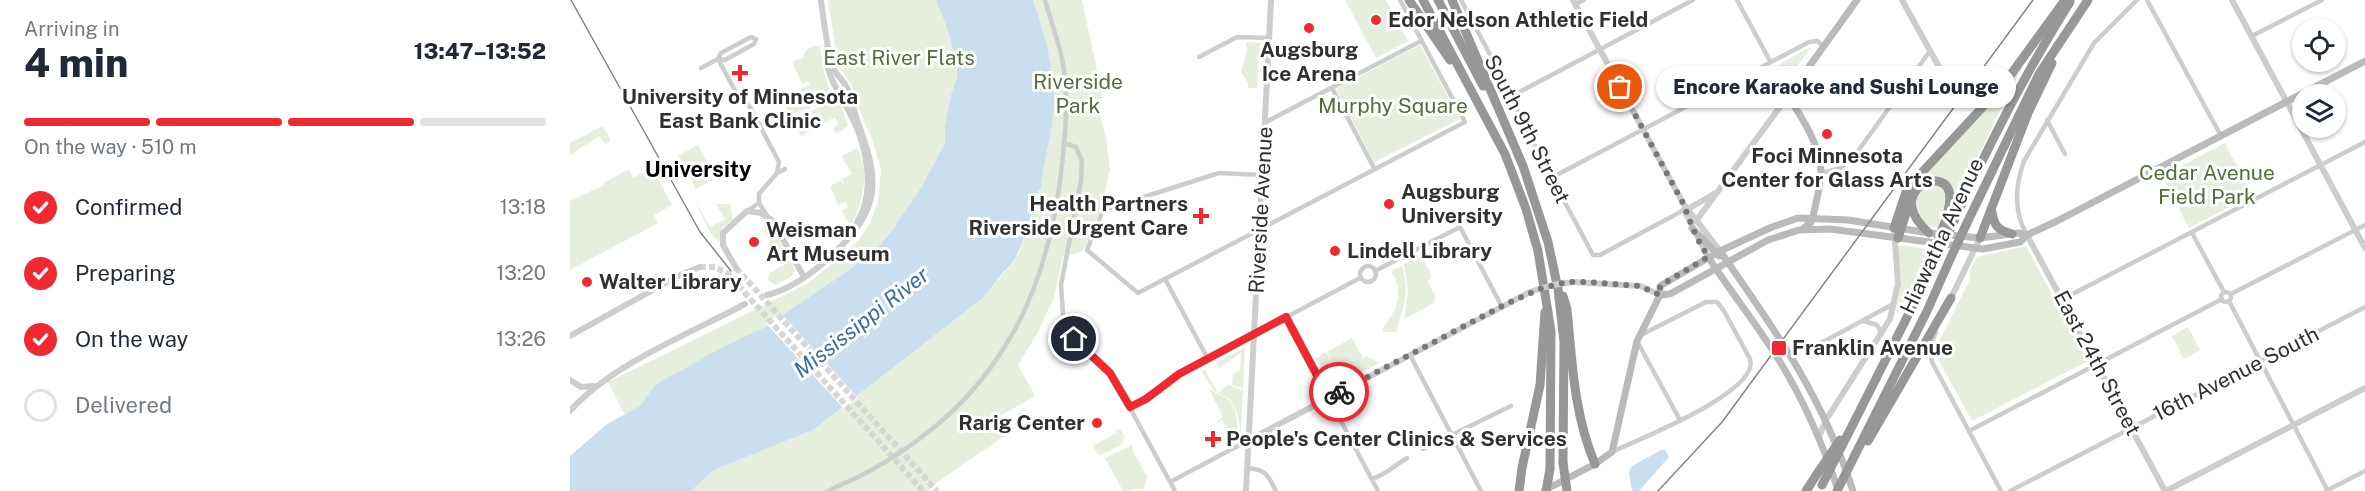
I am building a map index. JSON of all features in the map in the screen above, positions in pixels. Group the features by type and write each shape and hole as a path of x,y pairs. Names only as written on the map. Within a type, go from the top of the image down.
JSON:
{"highway":[{"path":"1409,0 1445,55 1461,74"},
{"path":"1423,0 1505,154 1538,251 1547,301 1552,353 1550,469 1546,491"},
{"path":"1438,0 1515,146"},
{"path":"1452,0 1515,146 1540,214 1556,277 1567,309 1576,397 1584,437 1595,464"},
{"path":"1897,233 1906,192 2004,84 2065,0"},
{"name":"Hiawatha Avenue","path":"1847,432 1865,403 1949,222 2007,110 2037,54 2071,0"},
{"name":"Hiawatha Avenue","path":"1838,491 1927,311 2039,74 2088,0"},
{"path":"1980,238 2028,113 2077,15"},
{"path":"1897,233 1906,208 1917,189 1927,181 1934,180 1946,186 1951,199 1949,222"},
{"path":"1913,196 1913,215 1929,233"},
{"path":"1992,210 1995,225 2000,230 2012,234"},
{"path":"1556,277 1564,353 1561,491"},
{"path":"1856,457 1904,382 1951,298"},
{"path":"1519,491 1540,385 1547,301"},
{"path":"1806,491 1847,432"},
{"path":"1821,488 1847,432"},
{"path":"1563,463 1567,491"}],"main road":[{"path":"1803,229 1813,217 1821,173 1815,146 1788,96 1857,0"},
{"path":"1546,491 1595,464 1611,452 1638,338 1660,295 1660,286 1708,257 1786,221 1813,217 1975,248 2006,246 2020,242 2027,235 2365,61"},
{"path":"1694,224 1728,263 1791,354 1826,420 1853,491"},
{"path":"1660,295 1670,294 1780,235 1803,229 1929,233 1980,238 2019,233 2027,235"},
{"path":"1750,237 1756,247"},
{"path":"1708,257 1779,359 1819,437 1838,491"}],"street":[{"path":"767,295 804,277 825,262 859,228 869,207 873,183 872,163 848,89 834,69 827,47 821,0"},
{"path":"829,491 841,488 887,461 939,424 976,386 1001,352 1021,318 1045,260 1059,200 1067,112 1065,76 1045,0"},
{"name":"Riverside Avenue","path":"1246,491 1271,0"},
{"path":"1262,175 1219,172 1103,210 1087,250 1138,293 1465,122 1400,0"},
{"name":"South 9th Street","path":"1461,0 1512,96 1551,178 1595,256 1685,207"},
{"path":"1584,0 1575,2 1694,224 1708,257"},
{"path":"1512,96 1693,0"},
{"path":"1737,0 1770,62"},
{"path":"1902,0 1949,85"},
{"path":"2027,235 2018,213 2017,182 2025,161 2094,43 2137,0"},
{"path":"2148,0 2221,136"},
{"path":"2232,0 2365,248"},
{"path":"2252,36 2322,0"},
{"path":"701,68 718,59 721,53 751,37 756,39 754,44 724,60 718,59"},
{"path":"1199,57 1237,37 1269,38"},
{"path":"1266,122 1421,41"},
{"path":"1551,178 1809,42 1817,41 1824,46"},
{"path":"827,47 826,56 831,76 854,123 868,171 865,205 851,235"},
{"path":"1821,173 1841,168 1853,158 1930,51"},
{"path":"718,59 738,96 750,106 779,162 777,173"},
{"path":"1332,88 1374,168"},
{"path":"1694,224 1788,96"},
{"path":"2047,120 2065,154"},
{"path":"2063,299 2365,142"},
{"path":"1064,143 1076,147 1082,161 1080,191 1061,285 1061,308 1066,326 1074,339 1110,373 1175,491"},
{"path":"768,217 759,203 761,190 777,173 785,169"},
{"path":"1685,207 1717,193"},
{"path":"736,268 723,245 722,237 725,230 759,203"},
{"path":"747,211 762,213 775,224 804,277"},
{"path":"2192,233 2224,292 2230,294 2365,225"},
{"path":"1375,271 1460,226 1502,307"},
{"path":"1819,437 1826,420 1890,319 1898,284 1897,233"},
{"name":"East 24th Street","path":"2027,235 2165,491"},
{"path":"1980,238 1930,347 1932,362 2001,491"},
{"path":"570,336 678,276 700,267"},
{"path":"1364,267 1372,267 1375,271 1376,276 1373,281 1365,282 1360,278 1359,273 1364,267"},
{"path":"1130,407 1146,399 1179,374 1360,278"},
{"path":"1165,279 1208,359"},
{"path":"1170,482 1530,292 1552,285 1573,282 1640,286 1660,295"},
{"path":"2222,299 2224,292"},
{"path":"2230,294 2229,301 2327,491 2365,471"},
{"path":"1969,431 2222,299 2229,301"},
{"path":"1611,452 1632,444 1680,420 1725,396 1739,385 1749,371 1750,359 1724,310 1717,302 1711,301 1638,338 1680,420"},
{"path":"1812,348 1895,303"},
{"path":"570,380 580,387 587,388 602,382 745,304"},
{"name":"16th Avenue South","path":"2010,491 2365,307"},
{"path":"1286,317 1378,491"},
{"path":"1864,321 1877,325 1882,334"},
{"path":"1410,355 1481,491"},
{"path":"570,380 583,396"},
{"path":"570,411 583,396 602,382"},
{"path":"2165,491 2365,388"},
{"path":"1423,449 1511,406"},
{"path":"1372,479 1395,468 1399,462 1407,458"},
{"path":"1247,468 1266,472 1276,491"}],"green space":[{"name":"East River Flats","path":"828,0 936,0 957,64 957,78 951,94 945,125 945,143 922,186 881,244 849,270 765,327 681,370 640,406 625,415 608,382 809,283 858,241 870,223 878,201 881,170 851,84 838,66"},
{"name":"Riverside Park","path":"1033,0 1082,0 1102,94 1099,112 1106,138 1110,169 1101,208 1083,251 1063,257 1054,298 1037,334 1018,365 1035,396 998,417 1007,434 936,483 929,491 691,491 714,470 813,430 984,297 1011,266 1022,246 1041,189 1052,124 1053,94 1049,61"},
{"name":"Edor Nelson Athletic Field","path":"1345,0 1386,0 1408,41 1376,58"},
{"path":"1246,42 1260,43 1257,88 1248,88 1248,83 1241,72 1247,50"},
{"name":"Murphy Square","path":"1420,45 1460,119 1374,162 1336,89"},
{"path":"820,46 823,69 830,91 810,108 790,114 782,100 810,84 808,81 802,84 793,64 795,60 803,58 806,50"},
{"path":"1811,48 1782,86 1773,68"},
{"path":"2021,66 2023,67 1956,204 1953,189 1919,181"},
{"path":"834,98 842,108 848,126 836,133 833,128 839,124 835,117 801,136 791,116 811,112"},
{"path":"603,126 611,141 605,144 599,136 570,155 570,143"},
{"name":"Cedar Avenue Field Park","path":"2225,143 2252,195 2189,228 2162,176"},
{"path":"698,145 716,178 696,189 678,156"},
{"path":"857,148 863,166 864,187 859,208 850,226 842,211 848,207 845,202 838,205 830,186 841,180 846,188 842,179 852,174 842,156"},
{"path":"652,168 672,205 654,215 658,223 570,270 570,201 604,185 629,169 633,178"},
{"path":"1932,184 1941,186 1947,194 1938,228 1925,225 1919,213 1917,201 1920,191"},
{"path":"693,197 710,227 725,219 716,204 730,204 733,220 722,228 719,243 710,232"},
{"path":"770,224 795,270 792,276 775,285 768,280 770,273 787,263 780,258 774,249 777,247 775,243 772,245 763,229 767,230"},
{"path":"1898,245 1929,249 1897,315 1901,279"},
{"path":"2026,246 2088,361 1972,421 1936,355 1941,338 1970,279 1970,270 1977,257"},
{"path":"1417,257 1430,271 1431,277 1428,282 1435,295 1434,303 1404,319 1408,291 1404,264"},
{"path":"1402,265 1406,292 1396,332 1383,332 1395,310 1398,298 1398,287 1391,271"},
{"path":"2188,327 2200,350 2184,359 2172,336"},
{"path":"1352,338 1363,358 1366,356 1379,363 1332,388 1316,358 1326,352 1341,378 1327,352"},
{"path":"1245,349 1243,388 1232,385 1233,374 1240,370 1241,353 1219,368 1216,363"},
{"path":"1205,370 1218,393 1214,391 1202,372"},
{"path":"1228,385 1243,390 1241,433 1237,412 1230,399 1218,393"},
{"path":"1208,387 1227,398 1231,403 1236,416 1238,434 1235,435 1222,421 1216,422 1223,417"},
{"path":"1120,429 1124,436 1122,444 1101,455 1097,453 1093,446"},
{"path":"1132,445 1147,477 1144,489 1123,491 1105,458"}],"water":[{"name":"Mississippi River","path":"936,0 1033,0 1044,37 1054,88 1052,123 1041,189 1038,191 1021,247 1010,266 984,297 813,430 714,470 691,491 570,491 570,456 607,424 640,406 655,385 721,348 765,327 849,270 881,244 890,233 922,186 945,143 945,125 951,94 957,78 957,64"},
{"path":"1665,450 1669,457 1639,491 1632,491 1629,472 1632,466"}],"pier":[{"path":"781,313 858,398 844,409 766,323"}],"tunnel":[{"path":"700,267 715,267 727,273 923,491"},
{"path":"736,268 937,491"}],"tram line":[{"path":"571,0 700,232 731,271"},
{"path":"1658,491 1722,422 2033,0"}],"way so far":[{"path":"1339,392 1530,292 1566,282 1587,282 1640,286 1660,295 1660,286 1708,257 1696,236 1683,203 1620,87"}],"place":[{"name":"Edor Nelson Athletic Field","path":"1376,20"},
{"name":"Augsburg Ice Arena","path":"1309,28"},
{"name":"University of Minnesota East Bank Clinic","path":"740,73"},
{"name":"Encore Karaoke and Sushi Lounge","path":"1620,87"},
{"name":"Foci Minnesota Center for Glass Arts","path":"1827,134"},
{"name":"Augsburg University","path":"1389,204"},
{"name":"Health Partners Riverside Urgent Care","path":"1201,216"},
{"name":"Weisman Art Museum","path":"754,242"},
{"name":"Lindell Library","path":"1335,251"},
{"name":"Walter Library","path":"587,282"},
{"name":"Franklin Avenue","path":"1779,348"},
{"name":"Rarig Center","path":"1097,423"},
{"name":"People's Center Clinics & Services","path":"1213,439"}],"district":[{"name":"University","path":"698,169"}],"route":[{"path":"1074,339 1110,373 1130,407 1146,399 1179,374 1286,317 1329,398 1339,392"}]}
